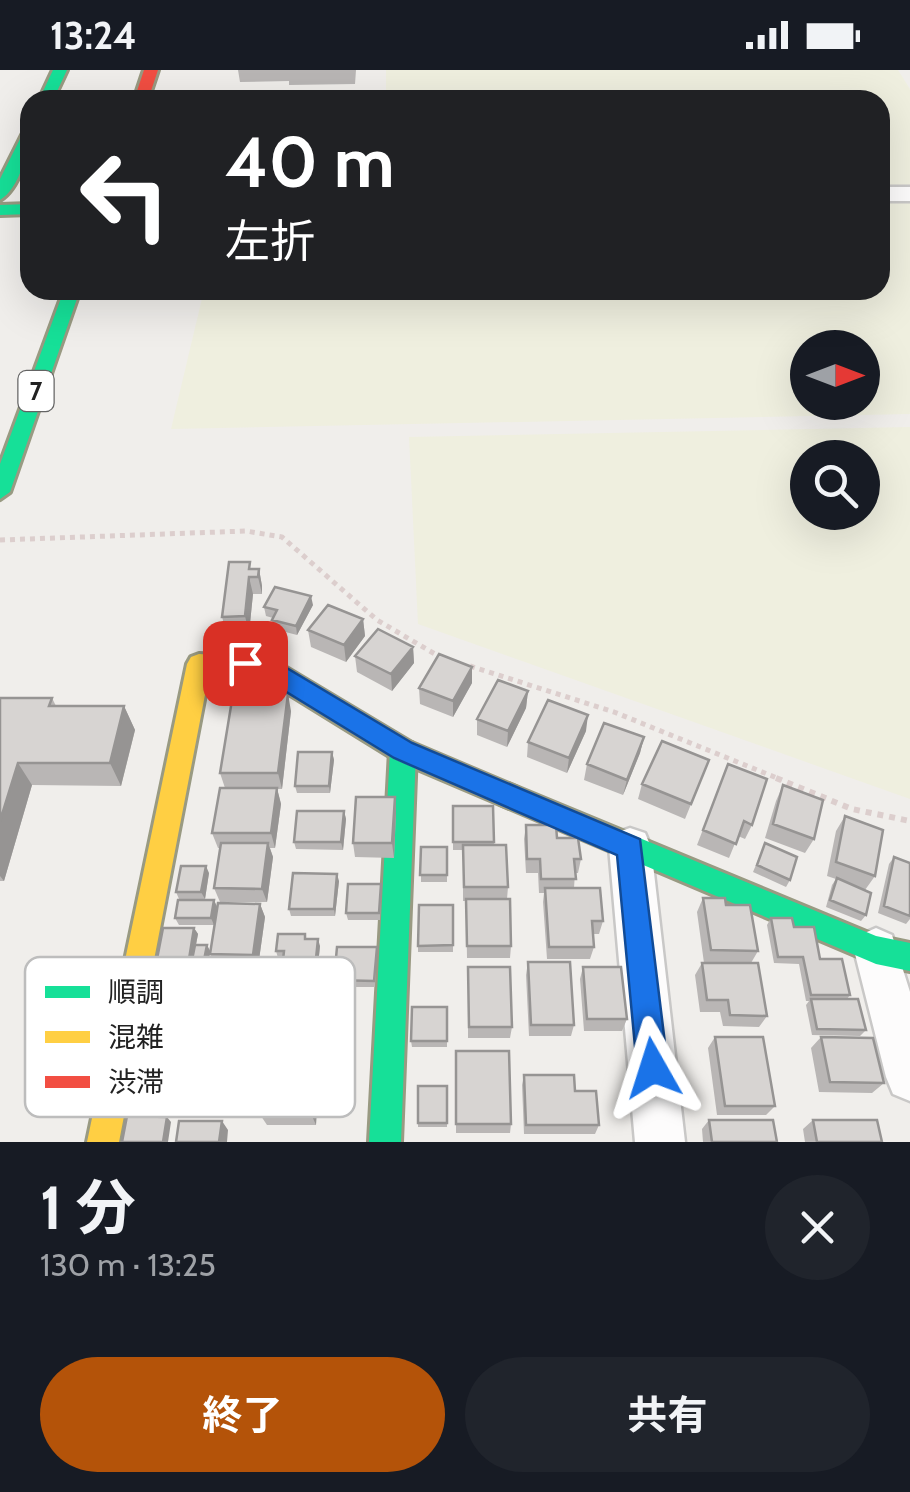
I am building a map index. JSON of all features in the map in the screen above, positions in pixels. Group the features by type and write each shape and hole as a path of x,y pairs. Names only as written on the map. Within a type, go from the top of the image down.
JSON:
{"main road":[{"path":"5,185 20,154"},
{"name":"7","path":"0,492 68,300"},
{"path":"140,957 199,664 262,665 403,750 630,848 893,954"},
{"path":"385,1142 403,750"},
{"path":"103,1142 108,1117"}],"street":[{"path":"630,848 660,1142"},
{"path":"893,954 910,1076"}],"path":[{"path":"0,540 246,531 282,537 377,620 438,656 614,712 852,809 910,822"}],"green space":[{"path":"386,70 898,70 910,89 910,186 890,186 890,90 386,90"},
{"path":"910,202 910,414 880,415 880,330 790,330 790,416 171,429 202,300 890,300 890,203"},
{"path":"910,427 910,799 418,624 409,437"}],"building":[{"path":"229,562 250,562 249,569 259,569 258,577 249,577 245,616 222,617"},
{"path":"275,587 311,596 296,626 272,620 277,610 264,607"},
{"path":"328,605 363,619 344,645 308,630"},
{"path":"378,629 413,647 391,674 355,656"},
{"path":"439,654 472,667 453,701 419,688"},
{"path":"498,680 528,691 508,731 477,719"},
{"path":"233,694 288,694 278,773 220,773"},
{"path":"0,698 52,698 49,706 124,706 110,763 18,763 0,821"},
{"path":"548,700 588,715 569,758 528,742"},
{"path":"604,723 644,737 627,780 587,764"},
{"path":"662,741 709,760 691,804 642,784"},
{"path":"298,752 332,752 329,786 295,786"},
{"path":"728,764 767,779 752,825 744,821 736,844 703,830"},
{"path":"783,785 823,800 814,839 773,824"},
{"path":"220,788 277,788 271,833 212,833"},
{"path":"356,797 395,797 392,843 353,843"},
{"path":"453,806 493,806 494,842 453,842"},
{"path":"297,811 344,811 341,842 294,842"},
{"path":"845,816 883,830 875,876 836,862"},
{"path":"526,825 556,825 557,838 578,838 581,859 574,859 576,879 541,879 540,859 527,859"},
{"path":"221,843 268,843 262,889 214,888"},
{"path":"765,843 797,857 790,880 757,865"},
{"path":"463,845 506,845 508,887 464,887"},
{"path":"421,847 447,847 447,875 420,875"},
{"path":"894,857 910,863 910,916 884,906"},
{"path":"181,866 206,866 201,892 176,892"},
{"path":"293,873 337,874 334,909 289,909"},
{"path":"837,878 871,893 866,915 830,900"},
{"path":"348,884 381,884 379,913 346,913"},
{"path":"545,888 600,888 603,921 592,921 594,947 549,947"},
{"path":"703,898 725,898 726,905 750,905 758,951 711,950"},
{"path":"466,899 510,899 511,946 467,946"},
{"path":"178,900 214,900 211,918 175,918"},
{"path":"218,903 260,904 253,955 210,954"},
{"path":"419,905 453,905 453,945 418,946"},
{"path":"771,918 792,918 794,927 814,927 820,959 842,959 850,995 811,995 803,957 778,957"},
{"path":"163,928 194,928 189,957 157,957"},
{"path":"278,934 305,934 305,939 318,939 316,957 283,957 284,951 276,951"},
{"path":"195,945 207,945 205,957 193,957"},
{"path":"337,947 377,947 374,981 355,981 355,957 336,957"},
{"path":"528,962 570,962 574,1025 531,1025"},
{"path":"702,963 758,963 767,1016 730,1015 728,1000 707,1000"},
{"path":"468,967 510,967 512,1027 469,1027"},
{"path":"583,967 621,967 627,1019 587,1019"},
{"path":"811,999 858,999 866,1030 817,1029"},
{"path":"412,1007 447,1007 447,1041 411,1041"},
{"path":"715,1037 763,1037 775,1106 725,1106"},
{"path":"821,1037 873,1038 884,1083 830,1082"},
{"path":"456,1051 509,1051 511,1124 456,1124"},
{"path":"524,1075 574,1075 575,1091 596,1091 599,1125 526,1125"},
{"path":"418,1086 447,1086 447,1123 418,1123"},
{"path":"127,1117 167,1117 163,1142 122,1142"},
{"path":"709,1120 773,1120 777,1142 712,1142"},
{"path":"813,1120 877,1120 882,1142 817,1142"},
{"path":"179,1121 222,1121 219,1142 176,1142"}],"traffic: fast":[{"path":"51,90 60,70"},
{"path":"0,195 20,154"},
{"path":"0,210 20,209"},
{"path":"0,492 68,300"},
{"path":"385,1142 403,751"},
{"path":"509,796 876,950 910,957"}],"traffic: slow":[{"path":"140,957 199,664 262,665 403,751 509,796"},
{"path":"103,1142 108,1117"}],"traffic: jam":[{"path":"144,90 151,70"}],"route":[{"path":"245,663 262,665 403,750 630,848 653,1068"}]}
